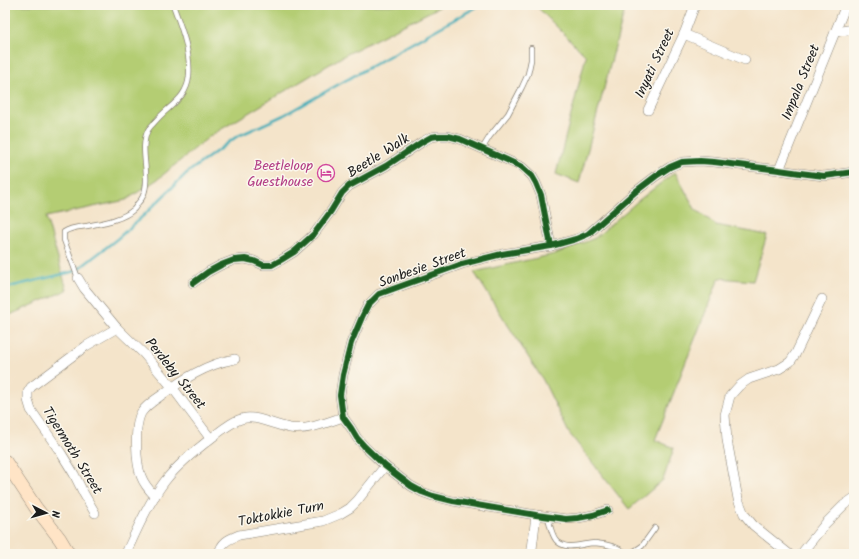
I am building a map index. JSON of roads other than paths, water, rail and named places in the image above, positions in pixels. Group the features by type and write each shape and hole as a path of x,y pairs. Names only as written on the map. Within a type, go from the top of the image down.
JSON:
{"main road":[{"path":"5,461 69,554"},
{"path":"36,508 44,526 60,554"}],"street":[{"name":"Inyati Street","path":"648,110 684,34 695,5"},
{"name":"Impala Street","path":"779,170 835,32 844,6"},
{"path":"835,32 854,29"},
{"path":"684,34 745,60"},
{"name":"Beetle Walk","path":"193,283 208,272 234,260 245,260 263,265 272,265 281,260 294,252 314,234 332,211 342,193 349,186 386,166 431,137 448,136 460,139 522,167 532,176 540,195 550,246"},
{"name":"Sonbesie Street","path":"608,510 593,515 566,519 453,501 422,492 411,486 385,466 357,438 343,417 340,396 343,375 351,343 368,305 379,294 462,264 502,254 550,246 588,234 635,192 670,166 682,162 714,162 824,176 854,172"},
{"name":"Perdeby Street","path":"78,278 84,288 117,328 144,354 172,387 210,438"},
{"path":"789,554 753,525 744,514 738,499 727,440 725,415 730,396 739,386 749,378 779,368 790,362 796,354 822,299"},
{"name":"Tigermoth Street","path":"95,513 61,453 31,410 28,400 28,392 31,387 81,350 106,333 117,328"},
{"path":"155,496 147,487 141,476 138,464 137,432 138,421 142,412 150,404 187,377 217,363 235,359"},
{"path":"125,554 138,527 165,481 180,464 210,438 232,423 246,418 257,419 280,426 304,428 324,424 343,417"},
{"name":"Toktokkie Turn","path":"219,554 223,544 229,539 240,535 323,521 340,514 350,508 357,501 385,466"},
{"path":"801,554 825,524 854,498"},
{"path":"531,554 536,515"}],"lane":[{"path":"78,278 64,240 64,232 68,229 121,218 133,210 143,197 145,189 145,142 148,130 157,119 174,104 187,87 189,76 189,59 183,33 173,5"},
{"path":"482,149 490,136 508,114 522,87 528,74 531,60 531,48"},
{"path":"548,517 555,539 560,544 567,546 594,543 603,544 621,549 628,554 642,546 655,528"}],"waterway":[{"path":"5,288 76,271 117,239 187,173 236,137 284,115 480,5"}],"place":[{"name":"Beetleloop Guesthouse","path":"326,173"}]}
